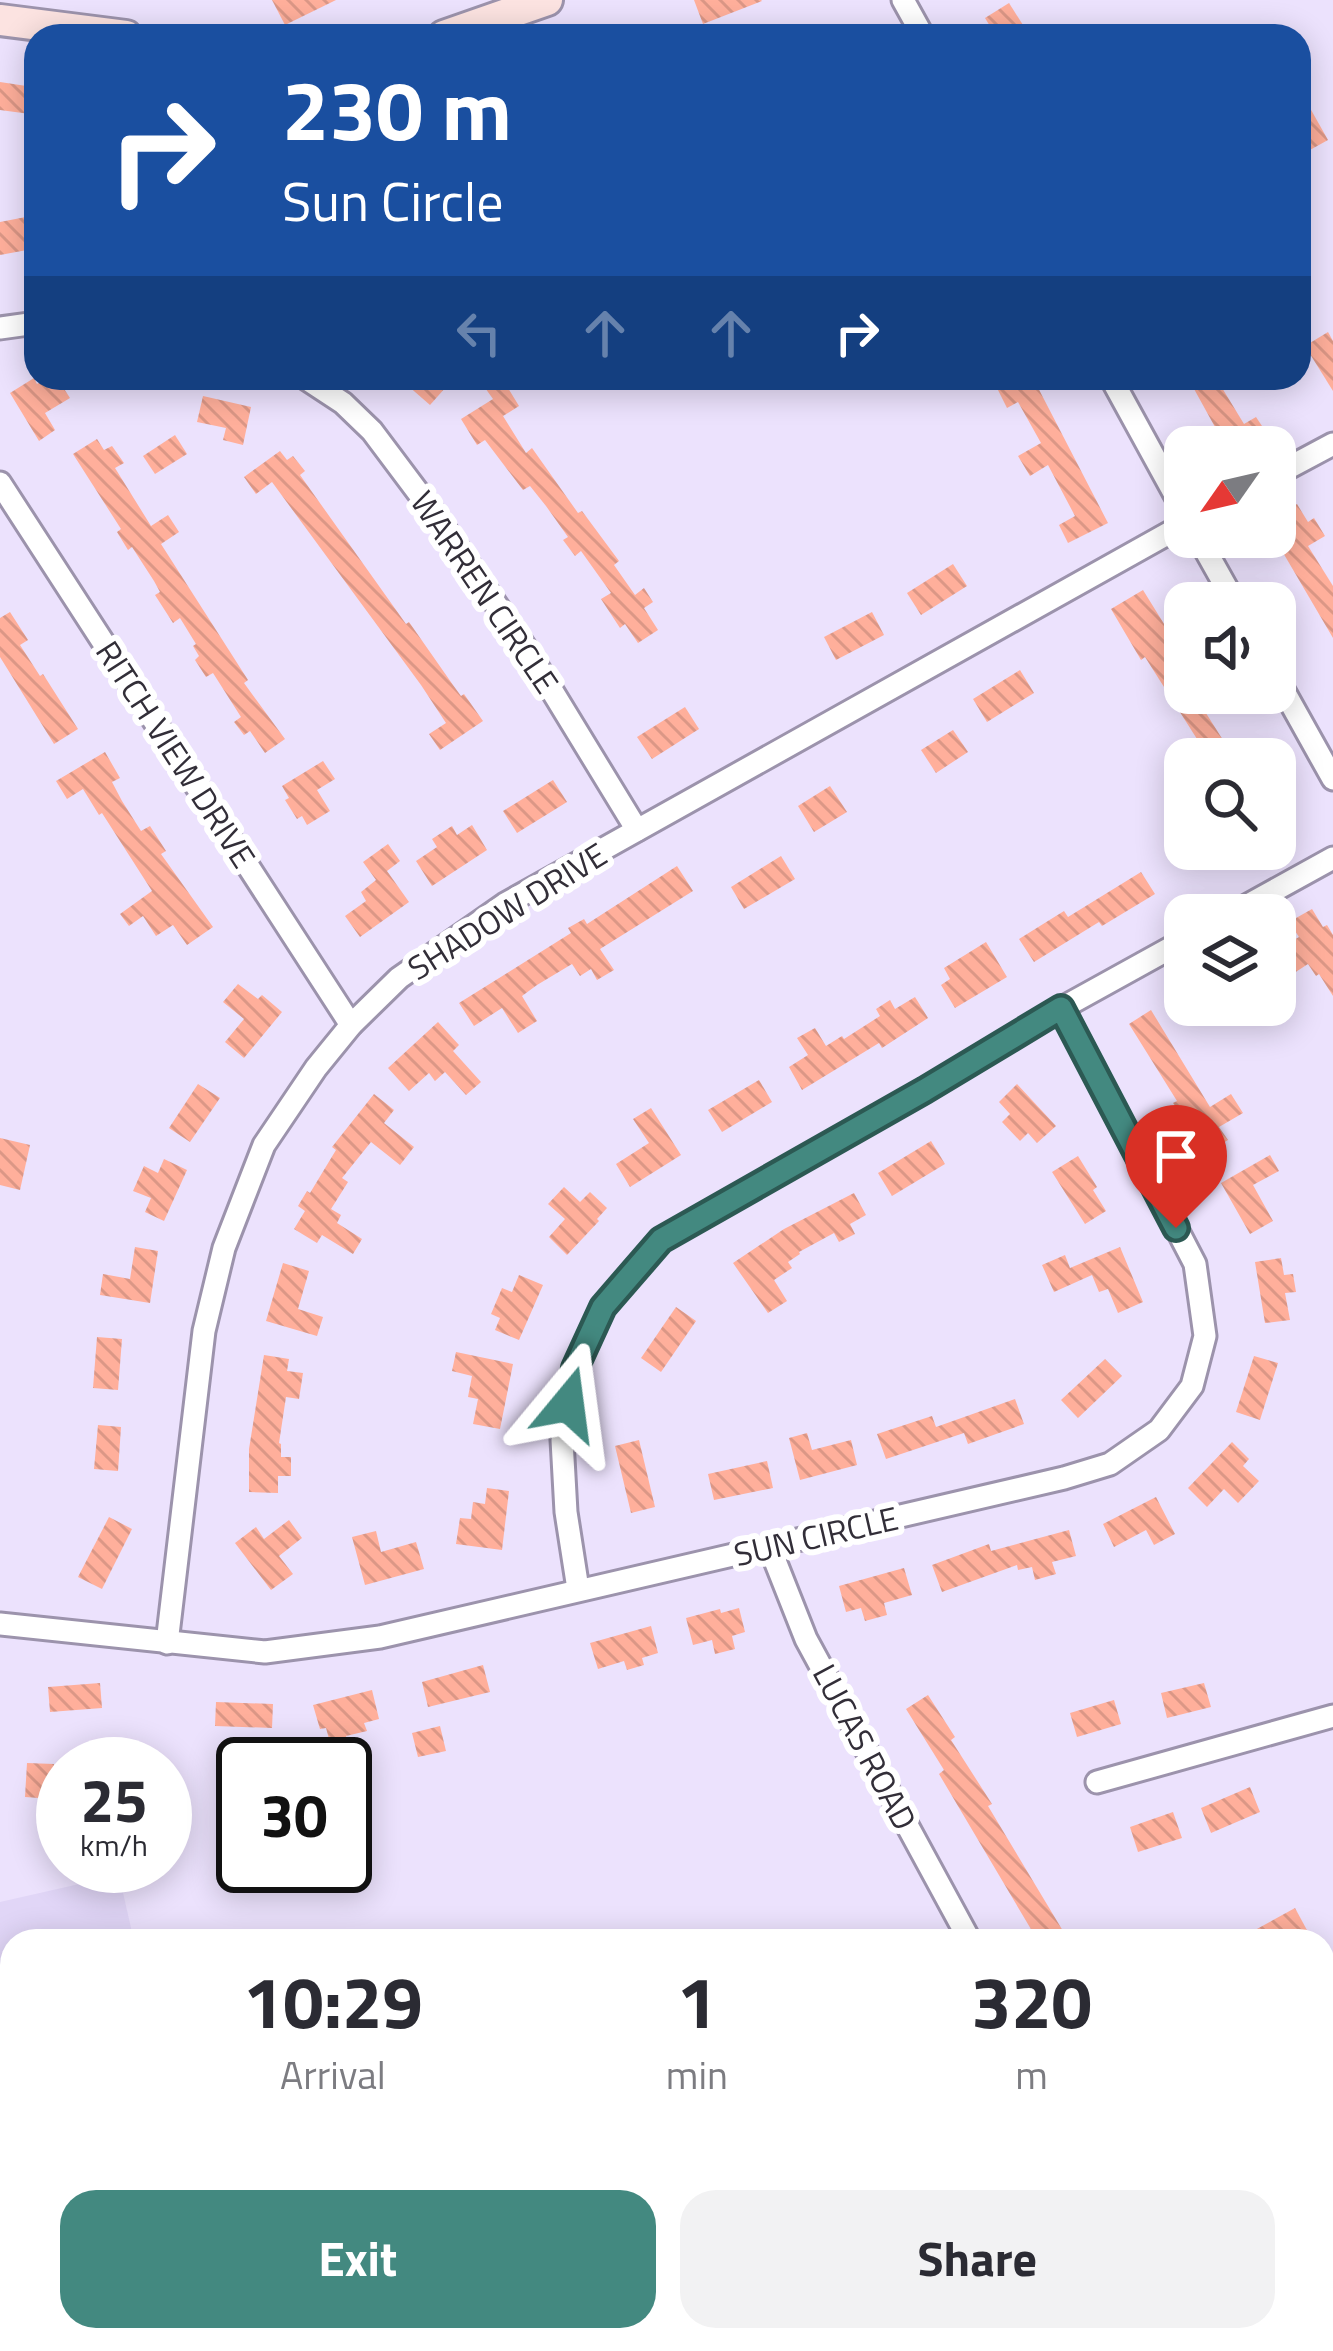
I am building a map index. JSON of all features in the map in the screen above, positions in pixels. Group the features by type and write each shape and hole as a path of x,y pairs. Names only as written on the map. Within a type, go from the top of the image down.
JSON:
{"street":[{"path":"478,24 547,0"},
{"path":"0,20 32,24"},
{"name":"WARREN CIRCLE","path":"323,390 372,431 438,519 529,653 637,830"},
{"path":"1118,390 1164,475"},
{"path":"1296,464 1333,444"},
{"name":"RITCH VIEW DRIVE","path":"0,483 351,1024"},
{"name":"SHADOW DRIVE","path":"167,1642 204,1331 224,1248 264,1144 351,1024 399,978 505,904 1164,536"},
{"path":"1296,713 1333,779"},
{"path":"1268,894 1333,858"},
{"path":"578,1589 566,1512 562,1440 575,1368 603,1307 661,1240 1164,952"},
{"name":"SUN CIRCLE","path":"0,1624 265,1652 380,1637 1110,1464 1159,1430 1192,1386 1205,1336 1195,1264 1061,1008"},
{"name":"LUCAS ROAD","path":"770,1548 806,1639 963,1929"},
{"path":"1096,1782 1333,1716"}],"shaded area":[{"path":"40,1893 123,1893 131,1929 0,1929 0,1902"}],"building":[{"path":"272,0 336,0 287,24"},
{"path":"694,0 761,0 762,1 703,24"},
{"path":"1009,3 1022,24 989,24 985,18"},
{"path":"0,82 24,86 24,113 0,110"},
{"path":"1311,110 1328,140 1311,149"},
{"path":"24,217 24,251 0,255 0,222"},
{"path":"1328,332 1333,341 1333,391 1311,356 1311,342"},
{"path":"24,384 24,390 65,390 70,398 45,413 55,430 39,441 10,393"},
{"path":"413,390 443,390 430,405"},
{"path":"487,390 509,390 519,406 503,416 526,453 532,448 619,561 614,565 635,595 644,588 653,602 644,608 658,630 638,643 625,624 620,628 601,599 611,593 581,551 575,556 563,540 568,537 546,506 530,486 523,490 485,440 477,445 461,419 493,399"},
{"path":"998,390 1039,390 1108,523 1068,543 1059,525 1075,516 1048,465 1030,476 1018,456 1041,443 1018,402 1007,408"},
{"path":"1195,390 1223,390 1244,424 1256,417 1262,426 1214,426"},
{"path":"203,396 251,407 243,445 223,440 226,428 197,422"},
{"path":"175,435 187,454 155,474 143,456"},
{"path":"97,439 104,450 112,446 124,463 115,468 151,526 168,515 179,532 161,544 248,680 244,683 285,739 265,753 250,731 244,735 234,722 241,717 213,673 206,677 195,660 199,656 196,644 180,618 173,623 155,595 160,592 154,581 132,547 128,550 117,532 121,529 73,454"},
{"path":"280,451 287,460 293,456 305,471 300,475 406,624 483,721 440,750 429,734 446,723 421,685 272,482 256,494 244,477"},
{"path":"1296,505 1308,522 1314,518 1325,536 1308,546 1333,586 1333,638 1286,558 1296,558"},
{"path":"953,564 967,586 921,615 907,593"},
{"path":"1143,590 1164,624 1164,687 1145,657 1141,660 1111,609"},
{"path":"10,612 28,640 20,645 78,729 54,744 0,657 0,618"},
{"path":"872,612 884,635 836,660 824,637"},
{"path":"1020,670 1034,693 987,722 973,699"},
{"path":"685,707 699,729 652,759 637,737"},
{"path":"1181,714 1207,714 1222,738 1196,738"},
{"path":"953,730 968,752 936,773 921,750"},
{"path":"105,752 120,778 112,782 122,801 141,831 150,826 166,851 161,854 213,927 187,945 173,925 156,936 143,916 129,926 120,914 152,891 83,789 67,799 56,781"},
{"path":"323,761 335,779 317,790 330,811 307,825 302,816 297,819 282,786"},
{"path":"553,780 567,802 517,833 503,811"},
{"path":"830,786 847,812 814,832 798,806"},
{"path":"472,825 487,850 432,886 416,861 437,847 432,839 452,826 457,835"},
{"path":"388,844 400,861 387,871 409,902 360,937 345,916 366,901 361,892 376,880 363,862"},
{"path":"781,856 795,879 744,909 731,887"},
{"path":"677,866 693,891 600,949 614,970 597,980 591,969 580,976 572,964 537,985 522,996 537,1021 518,1033 502,1008 474,1026 459,1003 571,933 568,928 584,919 587,924"},
{"path":"1141,872 1155,894 1034,962 1019,939 1064,911 1068,917"},
{"path":"1312,909 1333,935 1333,996 1308,964 1296,972 1296,918"},
{"path":"986,942 1007,977 955,1008 941,985 950,979 944,968"},
{"path":"238,984 258,999 262,995 282,1012 244,1058 225,1042 244,1019 223,1002"},
{"path":"915,997 928,1018 802,1090 789,1067 808,1055 797,1038 815,1028 826,1046 880,1016 876,1009 890,1000 895,1009"},
{"path":"1151,1010 1210,1107 1231,1094 1243,1113 1219,1127 1228,1140 1205,1154 1129,1024"},
{"path":"438,1022 459,1045 453,1051 481,1082 466,1095 445,1072 435,1081 429,1073 409,1091 388,1068"},
{"path":"759,1080 772,1102 722,1132 708,1110"},
{"path":"198,1084 220,1098 190,1142 169,1128"},
{"path":"1017,1084 1056,1126 1037,1143 1028,1133 1020,1141 1002,1122 1010,1114 999,1102"},
{"path":"374,1094 394,1110 384,1123 414,1147 400,1165 371,1142 342,1178 348,1182 331,1209 341,1215 337,1223 362,1239 353,1254 322,1235 317,1243 294,1229 305,1211 298,1206 336,1150 332,1147"},
{"path":"651,1108 681,1155 630,1187 616,1164 649,1143 633,1119"},
{"path":"0,1138 30,1145 20,1190 0,1185"},
{"path":"931,1141 945,1164 892,1196 878,1173"},
{"path":"1270,1155 1279,1171 1253,1185 1273,1221 1250,1234 1221,1183"},
{"path":"1078,1156 1106,1211 1085,1224 1052,1172"},
{"path":"164,1159 187,1170 164,1221 145,1212 151,1198 133,1191 144,1166 158,1173"},
{"path":"564,1187 580,1202 590,1192 607,1208 567,1255 549,1237 565,1219 548,1204"},
{"path":"854,1193 866,1215 850,1224 855,1234 839,1242 834,1233 799,1252 788,1262 792,1268 774,1280 787,1301 768,1313 733,1263 784,1229"},
{"path":"135,1247 158,1251 150,1303 100,1295 103,1274 130,1279"},
{"path":"1120,1247 1143,1302 1118,1313 1108,1289 1099,1292 1092,1275 1054,1292 1042,1265 1065,1255 1070,1268"},
{"path":"1281,1258 1284,1275 1293,1274 1296,1292 1285,1293 1290,1320 1265,1323 1255,1262"},
{"path":"283,1263 309,1271 298,1309 323,1317 317,1336 266,1321"},
{"path":"519,1275 543,1285 519,1340 495,1330 500,1318 491,1314 502,1288 512,1292"},
{"path":"676,1307 696,1321 661,1372 641,1358"},
{"path":"97,1337 122,1339 118,1390 93,1388"},
{"path":"456,1352 513,1364 500,1429 473,1424 478,1399 468,1397 472,1376 452,1371"},
{"path":"264,1355 289,1359 287,1371 303,1373 299,1399 286,1397 279,1443 281,1457 291,1457 291,1476 278,1476 278,1493 249,1492 249,1449"},
{"path":"1254,1356 1278,1363 1260,1420 1236,1412"},
{"path":"1105,1359 1122,1376 1078,1418 1061,1400"},
{"path":"1015,1399 1024,1424 968,1444 964,1433 886,1459 877,1434 932,1416 936,1427"},
{"path":"98,1425 121,1427 118,1471 94,1469"},
{"path":"807,1433 812,1450 851,1440 857,1465 800,1480 789,1438"},
{"path":"639,1440 655,1507 631,1513 615,1446"},
{"path":"1232,1442 1249,1459 1243,1466 1259,1481 1238,1503 1224,1489 1207,1507 1188,1488"},
{"path":"767,1461 773,1488 714,1500 708,1474"},
{"path":"487,1488 509,1491 502,1550 456,1544 460,1518 471,1519 473,1502 485,1504"},
{"path":"1156,1497 1175,1534 1154,1545 1146,1530 1114,1547 1103,1524"},
{"path":"109,1517 132,1529 102,1589 78,1577"},
{"path":"289,1520 302,1538 279,1556 293,1574 271,1590 235,1543 256,1527 264,1539"},
{"path":"1069,1530 1076,1556 1052,1562 1056,1574 1035,1580 1032,1567 1018,1570 1017,1565 942,1592 932,1565 989,1544 991,1551"},
{"path":"376,1531 381,1552 416,1542 424,1569 365,1585 352,1537"},
{"path":"904,1568 912,1595 884,1603 887,1615 865,1621 861,1608 846,1612 839,1586"},
{"path":"739,1608 745,1632 732,1636 735,1649 715,1654 712,1640 693,1645 686,1618"},
{"path":"651,1626 658,1653 642,1658 644,1665 627,1670 624,1661 598,1669 590,1643"},
{"path":"483,1665 490,1692 428,1707 422,1682"},
{"path":"100,1683 102,1708 50,1712 48,1687"},
{"path":"1204,1683 1211,1707 1167,1718 1161,1693"},
{"path":"372,1690 379,1719 364,1723 367,1731 328,1737 326,1728 320,1729 313,1705"},
{"path":"928,1695 1062,1929 1031,1929 906,1709"},
{"path":"1114,1700 1121,1724 1077,1737 1070,1713"},
{"path":"216,1702 273,1704 272,1728 215,1726"},
{"path":"440,1726 446,1751 418,1757 412,1733"},
{"path":"27,1763 36,1763 36,1798 25,1797"},
{"path":"1250,1787 1260,1812 1211,1833 1201,1808"},
{"path":"1173,1812 1182,1838 1138,1852 1130,1827"},
{"path":"1295,1908 1306,1929 1257,1929"}],"route":[{"path":"568,1404 575,1368 603,1307 661,1240 1061,1008 1176,1228"}]}
